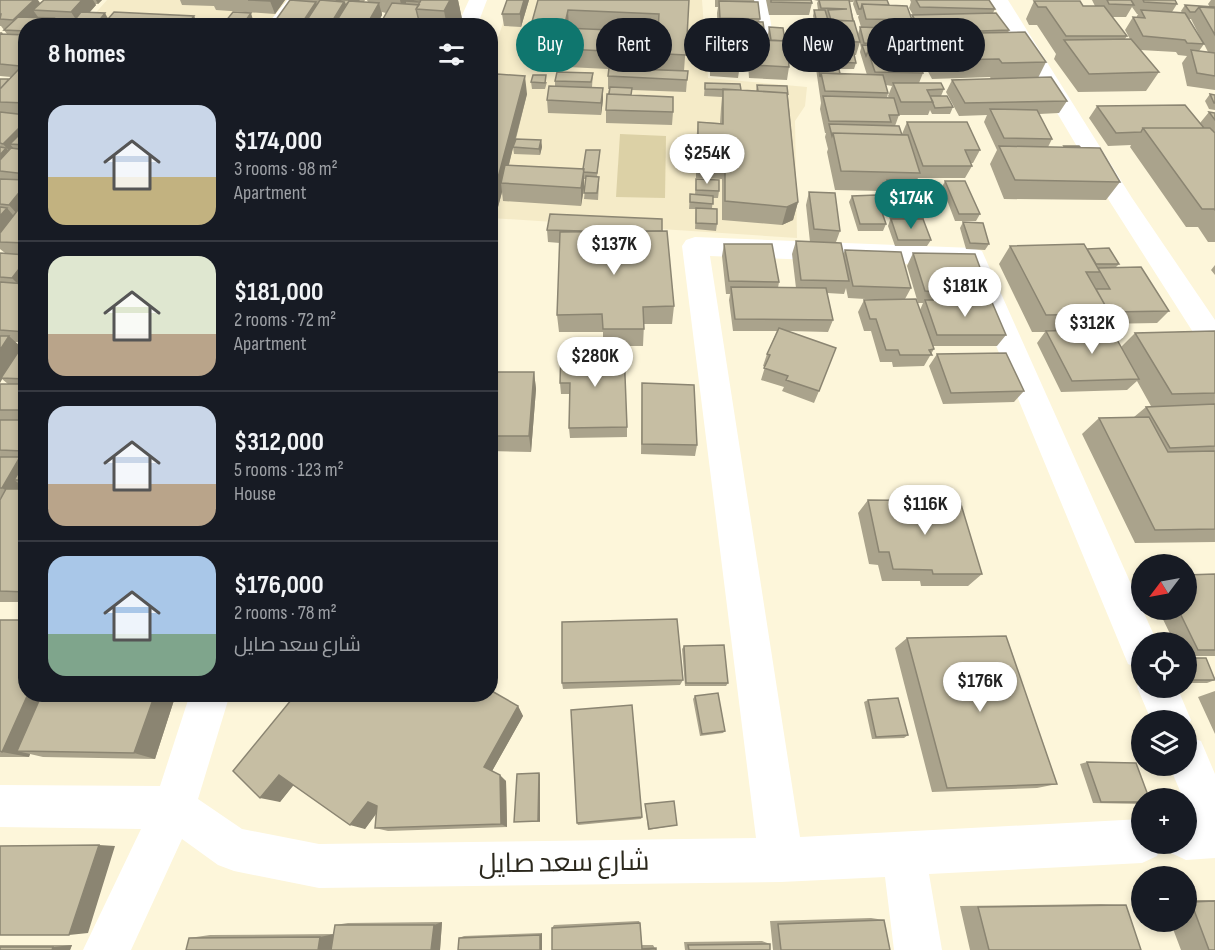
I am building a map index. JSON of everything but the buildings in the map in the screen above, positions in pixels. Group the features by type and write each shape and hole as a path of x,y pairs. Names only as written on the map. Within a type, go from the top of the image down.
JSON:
{"street":[{"path":"282,18 297,0"},
{"path":"470,18 478,0"},
{"path":"758,0 765,48 782,49"},
{"path":"999,0 1122,202 1215,343"},
{"path":"781,860 695,246 973,257 1134,632"},
{"path":"107,950 174,808 207,702"},
{"path":"1195,776 1215,823"},
{"path":"0,806 174,808"},
{"name":"شارع سعد صايل","path":"174,808 234,849 319,866 781,860 1131,841"},
{"path":"1197,837 1215,836"},
{"path":"904,855 918,950"}],"shaded area":[{"path":"107,0 291,0 276,18 91,18"},
{"path":"511,0 702,0 703,18 684,18 684,72 708,72 708,78 807,87 805,106 795,121 797,238 498,218 498,38"},
{"path":"620,134 666,136 665,198 616,197"}]}
